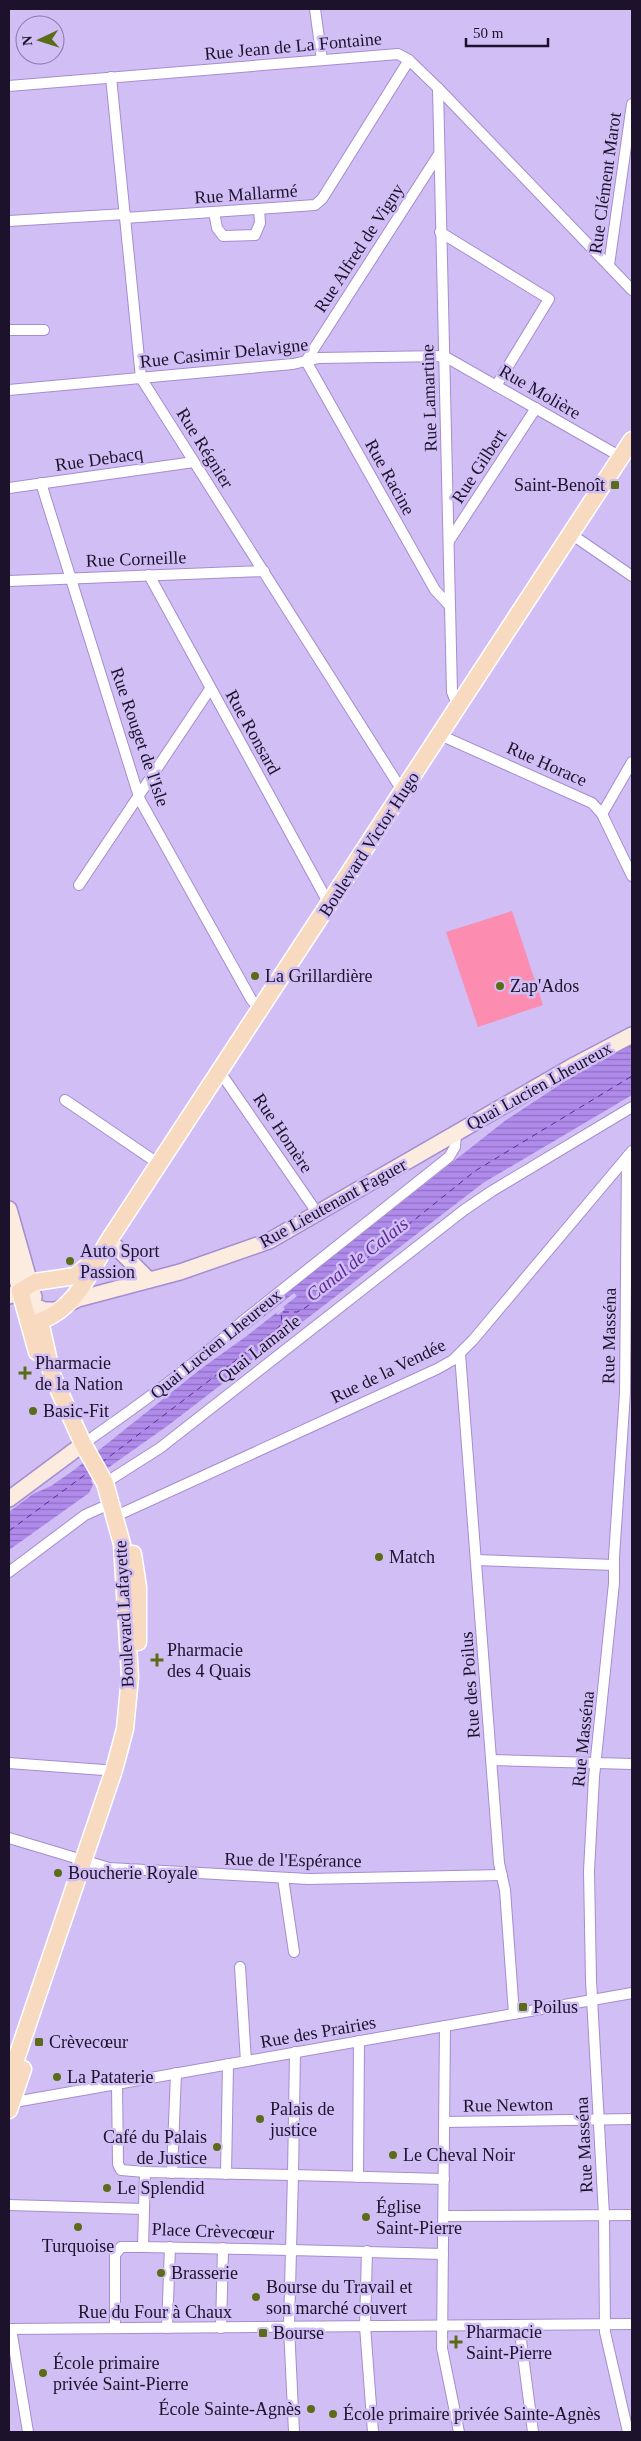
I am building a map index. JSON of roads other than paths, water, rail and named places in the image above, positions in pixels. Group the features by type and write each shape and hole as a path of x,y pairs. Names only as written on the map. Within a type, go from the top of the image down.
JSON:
{"main road":[{"name":"Boulevard Victor Hugo","path":"25,1299 53,1316 80,1291 107,1244 632,440"},
{"name":"Boulevard Victor Hugo","path":"25,1299 80,1274 107,1244"},
{"path":"25,1299 52,1375 83,1444"},
{"path":"25,1299 46,1382 61,1416 83,1444"},
{"name":"Boulevard Lafayette","path":"10,2105 87,1863 133,1727 138,1633 138,1594 134,1560 117,1508 83,1444"},
{"name":"Boulevard Lafayette","path":"9,2080 87,1863"}],"street":[{"path":"316,9 322,60"},
{"name":"Rue Jean de La Fontaine","path":"9,86 391,54 409,60"},
{"path":"409,60 632,290"},
{"name":"Rue Mallarmé","path":"9,221 310,206 319,202 409,60"},
{"name":"Rue Régnier","path":"112,77 141,378 403,792"},
{"name":"Rue Lamartine","path":"438,88 452,692 458,707"},
{"name":"Rue Clément Marot","path":"609,265 632,104"},
{"name":"Rue Alfred de Vigny","path":"306,361 439,153"},
{"path":"214,212 217,228 223,236 233,237 255,235 260,223 259,210"},
{"path":"440,232 549,298 496,386"},
{"path":"9,330 44,330"},
{"name":"Rue Casimir Delavigne","path":"9,390 306,361 319,358 444,356"},
{"name":"Rue Molière","path":"444,356 621,457"},
{"name":"Rue Racine","path":"306,361 435,590 450,606"},
{"name":"Rue Gilbert","path":"449,541 536,408"},
{"name":"Rue Debacq","path":"9,488 194,462"},
{"name":"Rue Rouget de l'Isle","path":"42,483 139,796 246,990 260,1011"},
{"path":"571,534 632,576"},
{"name":"Rue Corneille","path":"9,581 264,571"},
{"name":"Rue Ronsard","path":"148,575 330,904"},
{"path":"79,886 210,689"},
{"name":"Rue Horace","path":"440,734 588,800 602,814 632,876"},
{"path":"602,814 632,762"},
{"name":"Quai Lucien Lheureux","path":"83,1444 169,1383 227,1338 250,1316 449,1157 455,1148 456,1133 571,1066 632,1035"},
{"name":"Rue Homère","path":"220,1072 318,1214"},
{"path":"64,1100 159,1164"},
{"name":"Quai Lamarle","path":"105,1484 160,1448 472,1205 632,1107"},
{"name":"Rue Lieutenant Faguer","path":"66,1306 78,1299 149,1280 256,1246 318,1214 456,1133"},
{"name":"Rue de la Vendée","path":"9,1572 85,1515 117,1508 401,1386 448,1363 460,1354 630,1154"},
{"name":"Rue Masséna","path":"628,2432 606,2341 604,2215 589,1871 628,1401 630,1154"},
{"path":"9,1209 25,1299"},
{"path":"107,1244 149,1280"},
{"path":"9,1248 25,1299"},
{"name":"Rue des Poilus","path":"460,1354 491,1760 514,2014"},
{"path":"9,1499 83,1444"},
{"path":"476,1560 614,1565"},
{"path":"491,1760 632,1764"},
{"path":"9,1763 118,1771"},
{"name":"Rue de l'Espérance","path":"9,1838 87,1863 109,1868 283,1878 502,1874"},
{"path":"283,1878 294,1952"},
{"path":"240,1967 246,2061"},
{"name":"Rue des Prairies","path":"10,2105 359,2040 632,1993"},
{"path":"445,2026 442,2355 459,2432"},
{"path":"358,2177 359,2040"},
{"name":"Place Crèvecœur","path":"292,2250 295,2052"},
{"path":"226,2174 228,2064"},
{"path":"172,2173 176,2073"},
{"path":"117,2084 118,2164 121,2170 126,2172 444,2179"},
{"name":"Rue Newton","path":"445,2122 632,2119"},
{"name":"Place Crèvecœur","path":"145,2172 143,2247 443,2254"},
{"path":"9,2205 144,2209"},
{"path":"444,2216 632,2215"},
{"path":"115,2328 116,2252 121,2248 143,2247"},
{"path":"167,2328 170,2247"},
{"path":"221,2328 223,2248"},
{"path":"292,2250 289,2327 294,2432"},
{"path":"367,2252 365,2326 373,2432"},
{"name":"Rue du Four à Chaux","path":"10,2329 632,2324"},
{"path":"519,2325 534,2432"},
{"path":"10,2329 28,2432"}],"water":[{"name":"Canal de Calais","path":"632,1044 632,1095 483,1183 170,1424 91,1480 93,1485 89,1493 9,1550 9,1512 33,1494 51,1486 74,1470 202,1368 248,1335 247,1324 506,1120 576,1074"}],"place":[{"name":"Saint-Benoît","path":"615,485"},
{"name":"La Grillardière","path":"255,976"},
{"name":"Zap'Ados","path":"500,986"},
{"name":"Auto Sport Passion","path":"70,1261"},
{"name":"Pharmacie de la Nation","path":"25,1373"},
{"name":"Basic-Fit","path":"33,1411"},
{"name":"Match","path":"379,1557"},
{"name":"Pharmacie des 4 Quais","path":"157,1660"},
{"name":"Boucherie Royale","path":"58,1873"},
{"name":"Poilus","path":"523,2007"},
{"name":"Crèvecœur","path":"39,2042"},
{"name":"La Pataterie","path":"57,2077"},
{"name":"Palais de justice","path":"260,2119"},
{"name":"Café du Palais de Justice","path":"217,2147"},
{"name":"Le Cheval Noir","path":"393,2155"},
{"name":"Le Splendid","path":"107,2188"},
{"name":"Église Saint-Pierre","path":"366,2217"},
{"name":"Turquoise","path":"78,2227"},
{"name":"Brasserie","path":"161,2273"},
{"name":"Bourse du Travail et son marché couvert","path":"256,2297"},
{"name":"Bourse","path":"263,2333"},
{"name":"Pharmacie Saint-Pierre","path":"456,2342"},
{"name":"École primaire privée Saint-Pierre","path":"43,2373"},
{"name":"École Sainte-Agnès","path":"311,2409"},
{"name":"École primaire privée Sainte-Agnès","path":"333,2414"}]}
